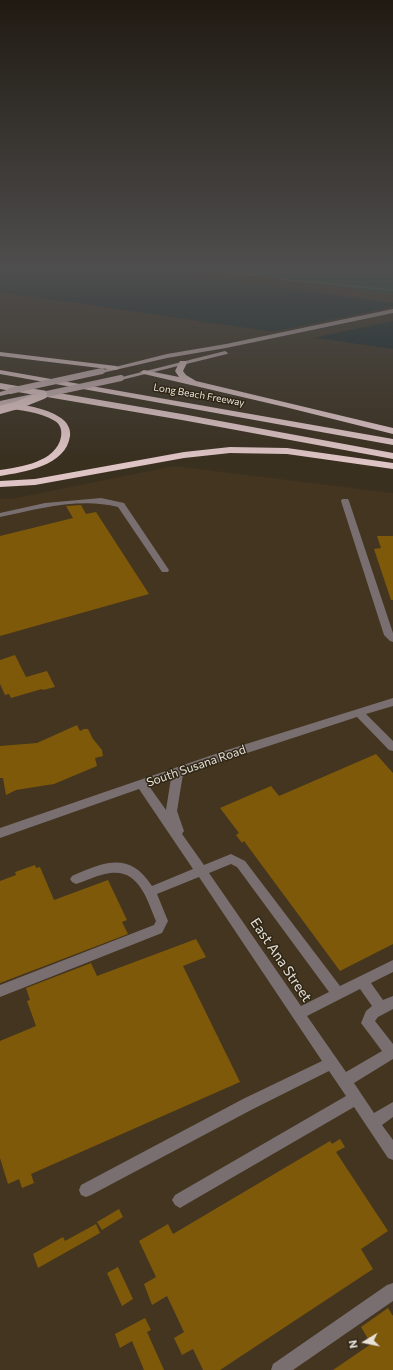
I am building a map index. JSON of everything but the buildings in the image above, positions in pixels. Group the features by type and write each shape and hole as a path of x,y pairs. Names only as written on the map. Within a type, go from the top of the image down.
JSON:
{"highway":[{"path":"0,354 116,368"},
{"path":"183,363 179,371 183,377 198,385"},
{"name":"Long Beach Freeway","path":"0,372 393,442"},
{"path":"144,372 286,404 393,431"},
{"path":"0,386 182,417 393,456"},
{"path":"0,410 18,405 43,395"},
{"path":"0,404 48,415 60,422 66,433 64,445 54,456 36,465 0,473"},
{"path":"0,484 35,482 184,455 230,450 287,451 393,466"}],"main road":[{"path":"0,404 121,378 291,334"},
{"path":"0,394 167,356 298,334"},
{"path":"116,368 144,372"},
{"path":"0,397 16,394 23,389"}],"street":[{"path":"0,515 45,505 101,500 121,505 165,570"},
{"path":"345,501 389,635 393,639"},
{"name":"South Susana Road","path":"0,833 178,772 393,702"},
{"path":"359,713 393,748"},
{"path":"178,772 171,810 182,844"},
{"name":"East Ana Street","path":"142,784 393,1153"},
{"path":"150,892 231,859 241,864 338,993"},
{"path":"0,991 158,929 162,921 150,892 136,874 124,868 108,868 76,879"},
{"path":"298,1014 393,966"},
{"path":"344,1081 392,1053 368,1023 370,1014 387,1006 362,981"},
{"path":"86,1190 248,1104 332,1063"},
{"path":"180,1200 356,1098"},
{"path":"372,1122 393,1109"},
{"path":"279,1370 393,1291"}],"shaded area":[{"path":"174,466 393,493 393,1370 0,1370 0,498 11,499"}],"water":[{"path":"289,334 393,334 393,349"}],"pier":[{"path":"273,334 332,334 308,339"}]}
